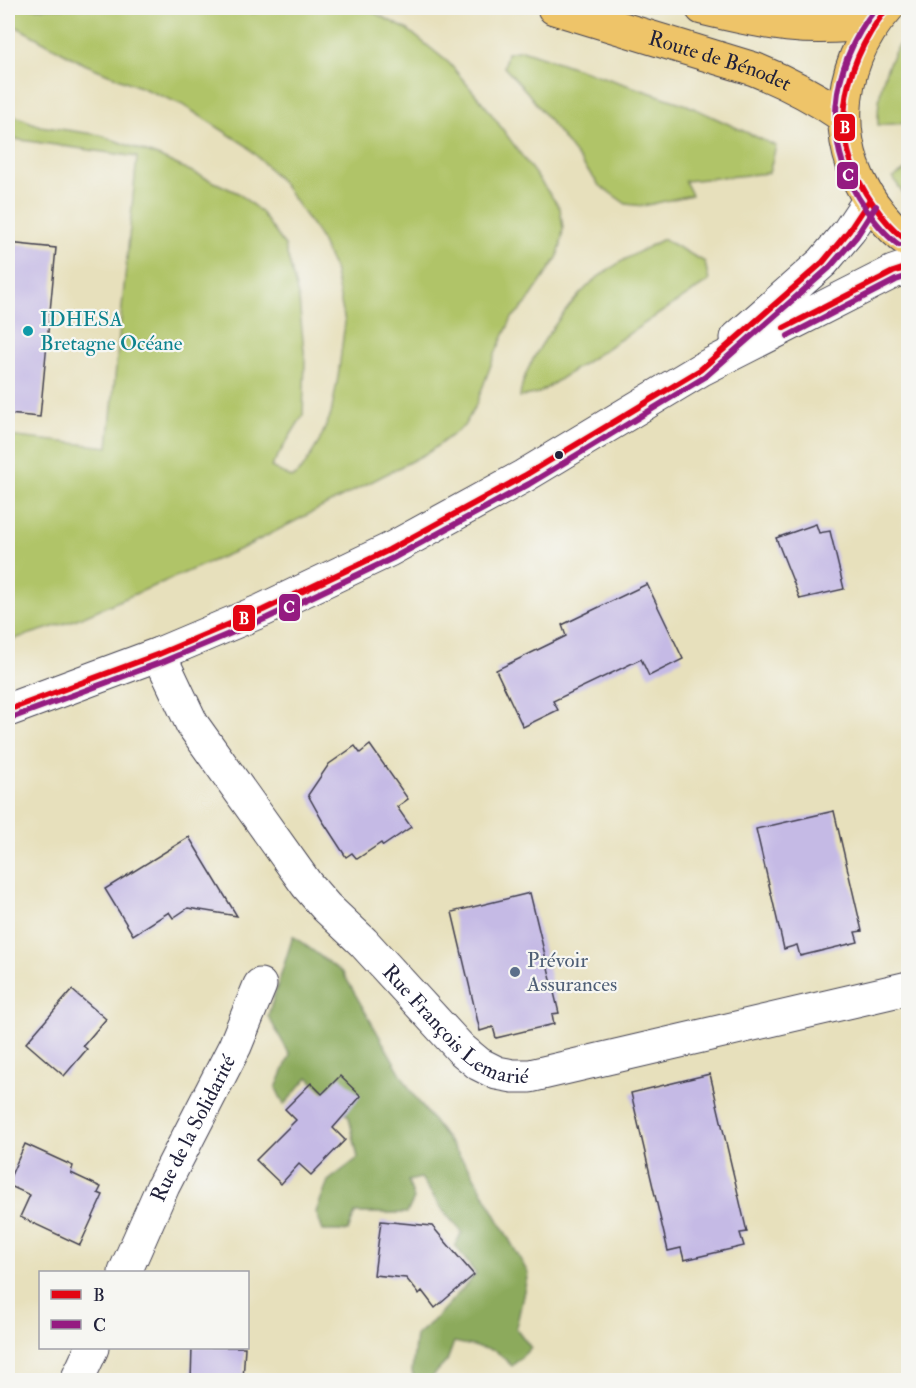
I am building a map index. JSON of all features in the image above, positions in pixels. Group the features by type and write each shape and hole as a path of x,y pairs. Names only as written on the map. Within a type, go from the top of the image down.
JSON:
{"main road":[{"name":"Route de Bénodet","path":"554,8 754,69 786,81 843,116"},
{"path":"702,8 810,28 844,27 880,15"},
{"path":"880,15 851,67 843,116 849,155 868,201 898,234 909,241"}],"street":[{"path":"700,370 823,262 849,231 868,201"},
{"path":"8,710 159,654 263,610 420,534 524,476 700,370 893,272 909,267"},
{"name":"Rue François Lemarié","path":"159,654 192,724 307,885 326,907 363,942 461,1049 479,1064 497,1073 530,1076 909,988"},
{"name":"Rue de la Solidarité","path":"125,1271 163,1186 235,1046 260,985"},
{"path":"77,1380 91,1349"}],"green space":[{"path":"8,8 228,8 254,13 261,8 365,8 408,30 449,63 487,108 560,208 563,228 557,258 526,304 512,318 495,354 476,405 464,426 429,452 245,547 72,621 8,641 8,436 108,447 137,157 8,138 8,113 40,126 100,135 160,157 238,193 261,212 285,246 299,300 305,361 303,415 271,467 292,478 303,468 319,442 331,414 345,322 334,269 318,234 281,181 247,146 183,105 82,63 8,22"},
{"path":"908,33 908,123 878,125 879,100 884,76 894,53"},
{"path":"522,50 687,105 776,146 769,173 685,181 692,195 643,206 626,204 599,185 527,92 504,67 507,53"},
{"path":"908,168 908,201 893,178"},
{"path":"663,239 705,262 709,281 539,393 520,397 529,368 537,352 570,305 592,282 608,270"},
{"path":"293,936 343,973 412,1093 471,1171 528,1273 516,1328 531,1348 512,1366 496,1351 454,1342 447,1361 429,1380 414,1379 412,1371 416,1335 433,1321 476,1274 455,1245 462,1232 444,1212 421,1178 408,1181 414,1199 407,1213 355,1213 348,1231 323,1231 316,1212 328,1181 358,1158 349,1117 308,1077 284,1105 276,1088 290,1055 268,1016"}],"building":[{"name":"IDHESA Bretagne Océane","path":"8,243 56,248 40,417 8,414"},
{"path":"816,524 819,533 830,531 844,589 800,599 776,538"},
{"path":"647,584 683,659 649,676 641,659 553,701 558,710 523,727 496,670 566,636 562,625"},
{"path":"370,745 408,799 397,807 411,827 383,846 381,843 357,859 352,853 346,857 308,795 329,764 355,746 360,753"},
{"path":"834,811 862,931 855,932 858,942 800,956 797,945 784,949 756,829"},
{"path":"189,837 237,916 188,908 173,918 169,912 133,935 105,889"},
{"path":"530,893 559,1013 552,1014 554,1024 496,1038 493,1027 480,1031 452,912"},
{"path":"72,990 106,1019 83,1046 87,1049 64,1076 26,1043"},
{"path":"710,1074 747,1232 740,1233 744,1246 684,1260 681,1248 668,1251 631,1093"},
{"path":"340,1076 361,1096 333,1128 345,1140 311,1175 299,1164 281,1184 256,1160 296,1120 285,1109 311,1083 322,1094"},
{"path":"25,1144 73,1166 71,1173 101,1187 98,1193 103,1195 80,1245 20,1217 30,1195 8,1185 8,1182"},
{"path":"381,1221 432,1226 474,1275 435,1308 422,1291 419,1294 406,1278 374,1275"},
{"path":"192,1349 245,1349 243,1380 191,1380"}],"transit line":[{"name":"C","path":"876,8 860,31 840,80 836,106 837,132 841,158 851,183 865,208 885,233 899,245"},
{"name":"B","path":"887,8 871,31 850,79 845,104 845,129 849,154 858,179 883,218 904,238"},
{"name":"B","path":"8,710 159,654 263,610 389,550 524,476 700,370 823,262 849,231 869,201"},
{"name":"C","path":"11,718 162,662 267,618 393,558 529,484 705,377 829,268 856,237 876,206"},
{"name":"B","path":"784,328 893,272 908,267"},
{"name":"C","path":"788,336 908,276"}],"place":[{"name":"IDHESA Bretagne Océane","path":"28,331"},
{"name":"Prévoir Assurances","path":"515,972"}]}
